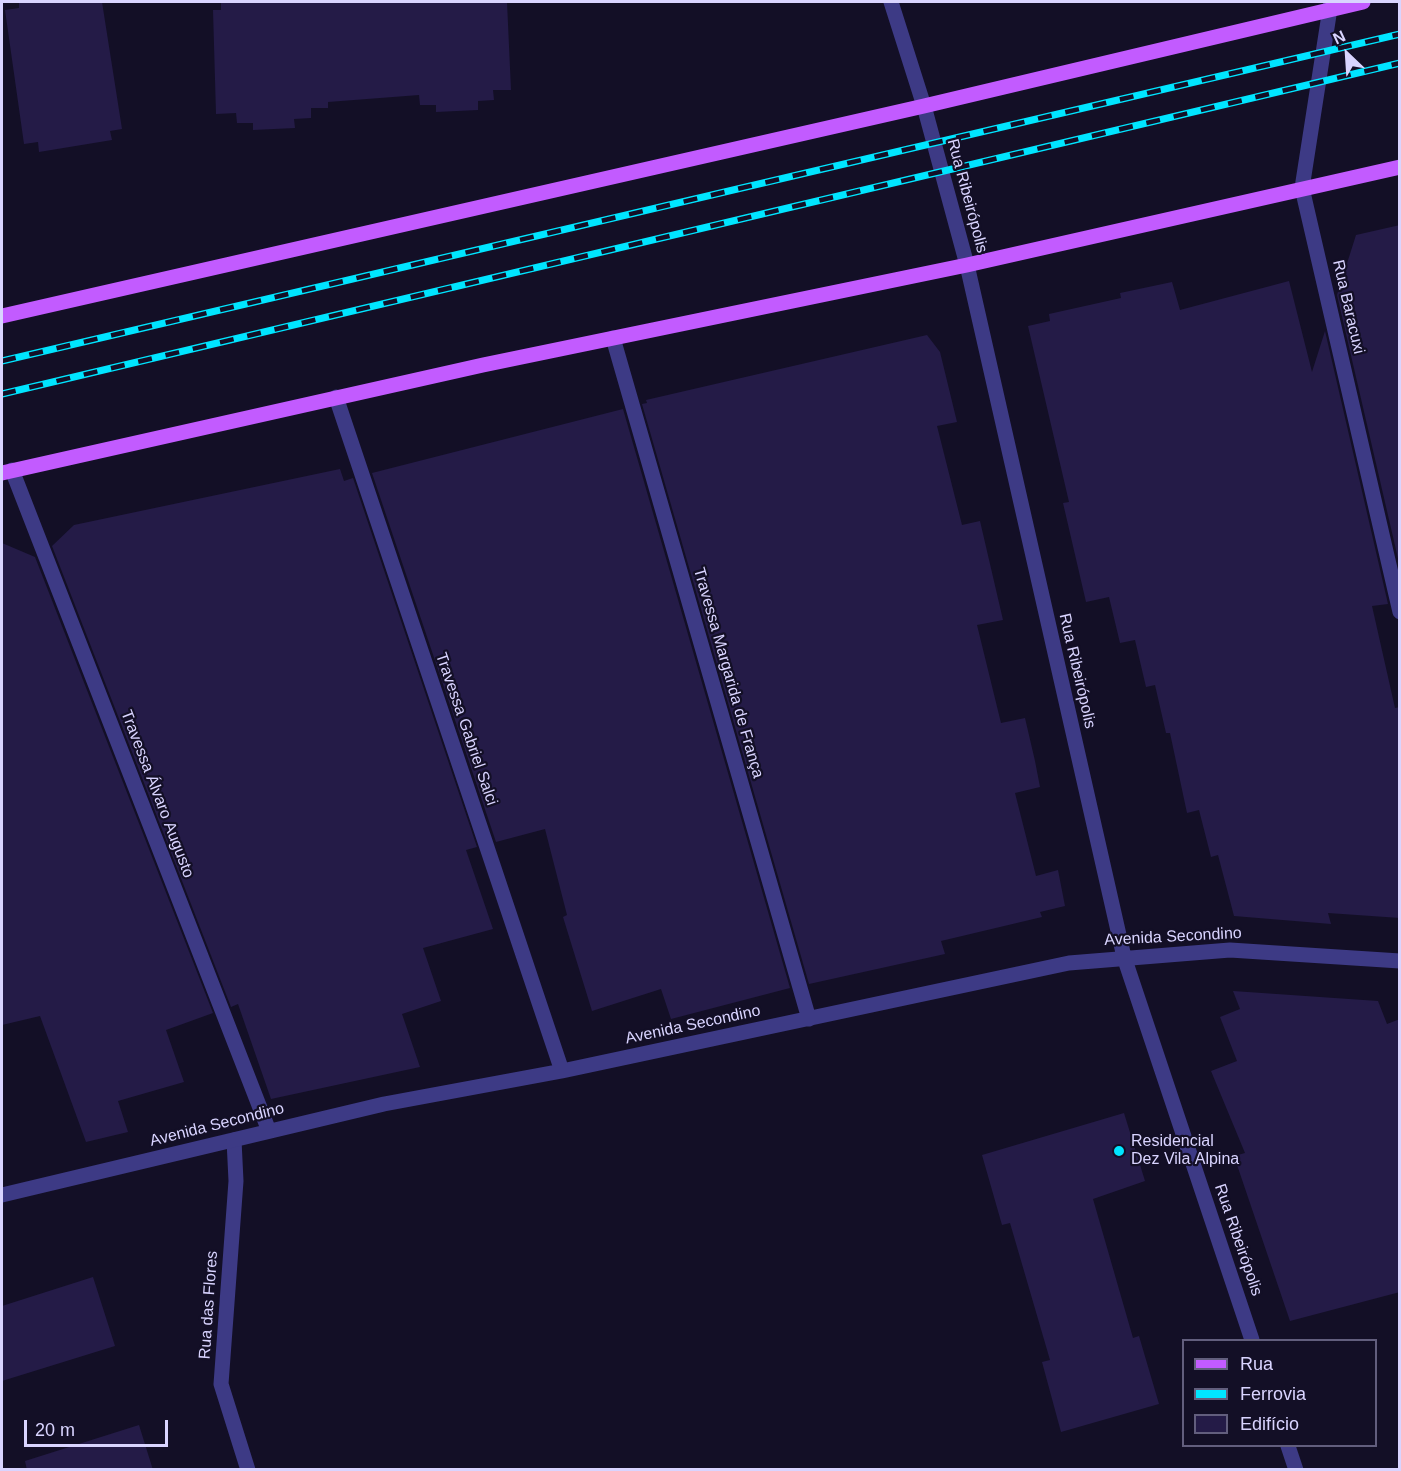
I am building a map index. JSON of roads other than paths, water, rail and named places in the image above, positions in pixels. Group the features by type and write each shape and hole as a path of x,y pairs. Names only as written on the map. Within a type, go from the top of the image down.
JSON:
{"main road":[{"path":"2,316 924,105 1331,5 1363,2"},
{"path":"7,472 336,397 967,265 1400,167"}],"street":[{"name":"Rua Ribeirópolis","path":"891,2 924,105 967,265 1124,957 1251,1339"},
{"name":"Rua Baracuxi","path":"1331,5 1302,188 1400,612"},
{"name":"Travessa Margarida de França","path":"613,338 809,1019"},
{"name":"Travessa Gabriel Salci","path":"336,397 562,1071"},
{"name":"Travessa Álvaro Augusto","path":"7,472 269,1131"},
{"name":"Avenida Secondino","path":"2,1194 384,1104 562,1071 1069,963 1230,950 1400,961"},
{"name":"Rua das Flores","path":"234,1140 236,1181 221,1384 248,1470"},
{"path":"1288,1447 1296,1470"}],"railway":[{"path":"2,361 1400,34"},
{"path":"2,394 1400,63"}],"place":[{"name":"Residencial Dez Vila Alpina","path":"1119,1151"}]}
